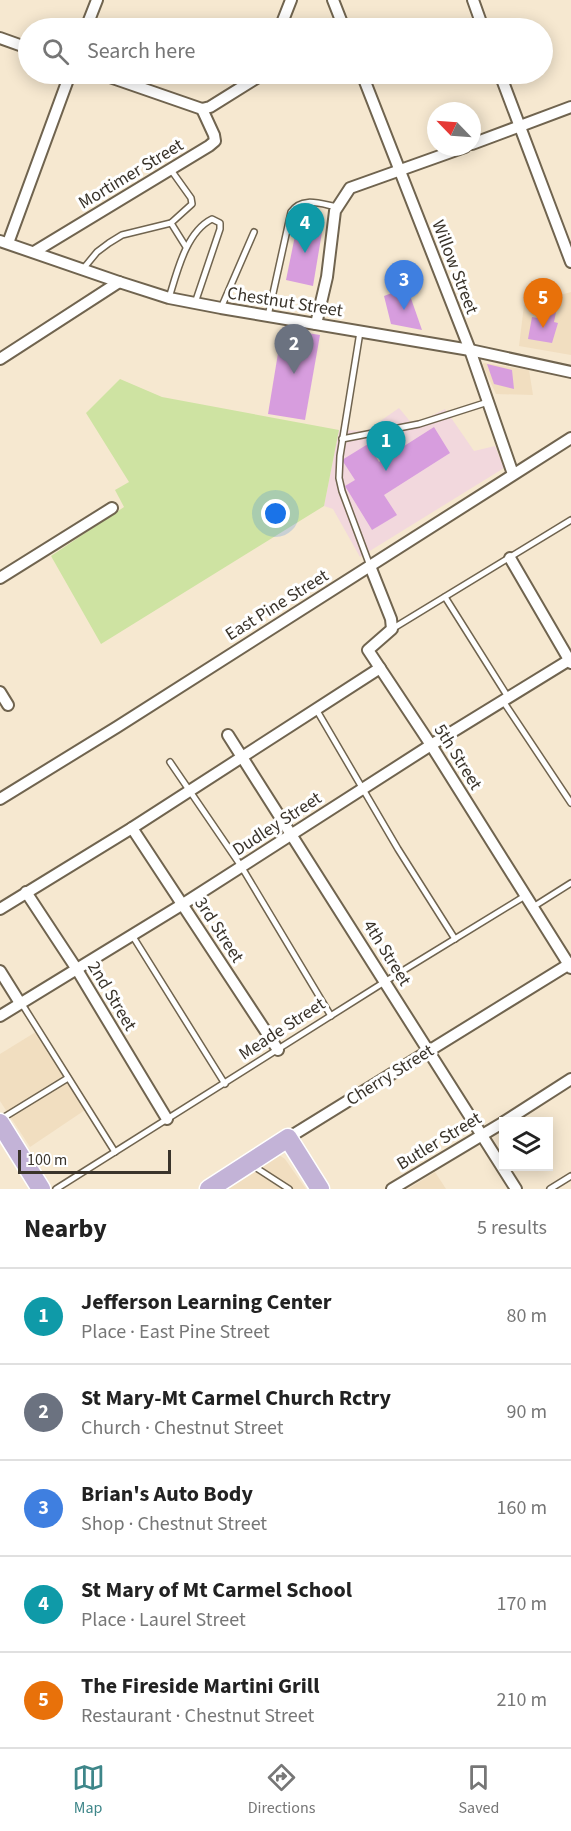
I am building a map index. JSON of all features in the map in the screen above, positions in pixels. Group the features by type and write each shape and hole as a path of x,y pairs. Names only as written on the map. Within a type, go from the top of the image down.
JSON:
{"main road":[{"path":"0,1122 40,1189"},
{"name":"Cherry Street","path":"209,1189 288,1138"},
{"path":"288,1138 317,1188"}],"street":[{"path":"91,18 97,0"},
{"path":"284,18 291,0"},
{"path":"333,0 340,18"},
{"path":"472,0 479,18"},
{"path":"0,38 18,44"},
{"path":"4,242 66,84"},
{"path":"130,84 202,109 210,107 247,84"},
{"name":"Willow Street","path":"366,84 470,350 513,474"},
{"path":"504,84 571,262"},
{"path":"481,141 571,107"},
{"name":"Mortimer Street","path":"34,252 215,141 202,109"},
{"path":"316,324 327,277 335,211 350,188 441,156"},
{"name":"Chestnut Street","path":"4,242 118,282 195,303 470,350 571,372"},
{"path":"0,359 118,282"},
{"name":"East Pine Street","path":"0,799 571,438"},
{"path":"0,578 112,508"},
{"path":"510,558 570,661"},
{"path":"370,566 391,619 392,628"},
{"name":"5th Street","path":"392,628 368,650 570,965"},
{"name":"Dudley Street","path":"0,1016 183,904 431,745 570,661"},
{"path":"0,909 132,828 380,668"},
{"path":"0,692 8,705"},
{"name":"4th Street","path":"228,735 516,1189"},
{"name":"3rd Street","path":"132,828 278,1050"},
{"name":"2nd Street","path":"26,892 76,968 167,1119"},
{"name":"Cherry Street","path":"288,1138 570,965"},
{"path":"0,971 20,1003"},
{"name":"Butler Street","path":"512,1117 571,1079"},
{"name":"Butler Street","path":"392,1189 499,1125"}],"lane":[{"path":"83,269 97,252 122,235 171,223 192,204 191,198 171,169"},
{"path":"268,316 294,207 302,203 338,207"},
{"path":"170,297 186,247 212,219 220,223 220,229 195,303"},
{"path":"171,223 186,247"},
{"path":"221,308 254,232"},
{"path":"360,331 342,439 339,478 370,566"},
{"path":"342,439 419,424 488,402"},
{"path":"392,628 571,520"},
{"path":"445,597 571,803"},
{"path":"316,709 362,789 455,939"},
{"path":"170,762 241,866 331,1016"},
{"path":"533,907 571,883"},
{"name":"Meade Street","path":"56,1189 386,981 526,896"},
{"path":"132,934 225,1084"},
{"path":"20,1003 115,1152"},
{"path":"0,1122 68,1078"},
{"path":"253,1161 258,1169 289,1189"},
{"path":"550,1189 571,1176"}],"shaded area":[{"path":"571,292 571,355 519,346 524,305"},
{"path":"482,364 529,370 533,395 496,394"},
{"path":"399,408 413,425 445,409 474,451 495,446 504,468 360,557 333,509 324,506 339,430 366,431"},
{"path":"39,1030 85,1110 30,1147 0,1101 0,1054"},
{"path":"276,1153 285,1159 306,1189 220,1189"},
{"path":"435,1172 446,1189 408,1189"}],"green space":[{"path":"120,379 162,397 339,430 324,506 101,644 51,556 124,507 115,490 129,482 86,413"}],"building":[{"path":"298,221 323,226 313,286 286,280"},
{"path":"407,287 422,330 391,324 384,296"},
{"path":"544,309 556,312 554,322 558,323 552,343 528,339 532,317 543,319"},
{"path":"282,329 320,335 305,420 268,414"},
{"path":"487,364 512,370 514,389 494,384"},
{"path":"434,427 450,453 384,495 397,515 372,530 345,486 355,480 342,460 368,444 379,462"}],"place":[{"name":"St Mary of Mt Carmel School","path":"305,253"},
{"name":"Brian's Auto Body","path":"404,310"},
{"name":"The Fireside Martini Grill","path":"543,328"},
{"name":"St Mary-Mt Carmel Church Rctry","path":"294,374"},
{"name":"Jefferson Learning Center","path":"386,471"}]}
